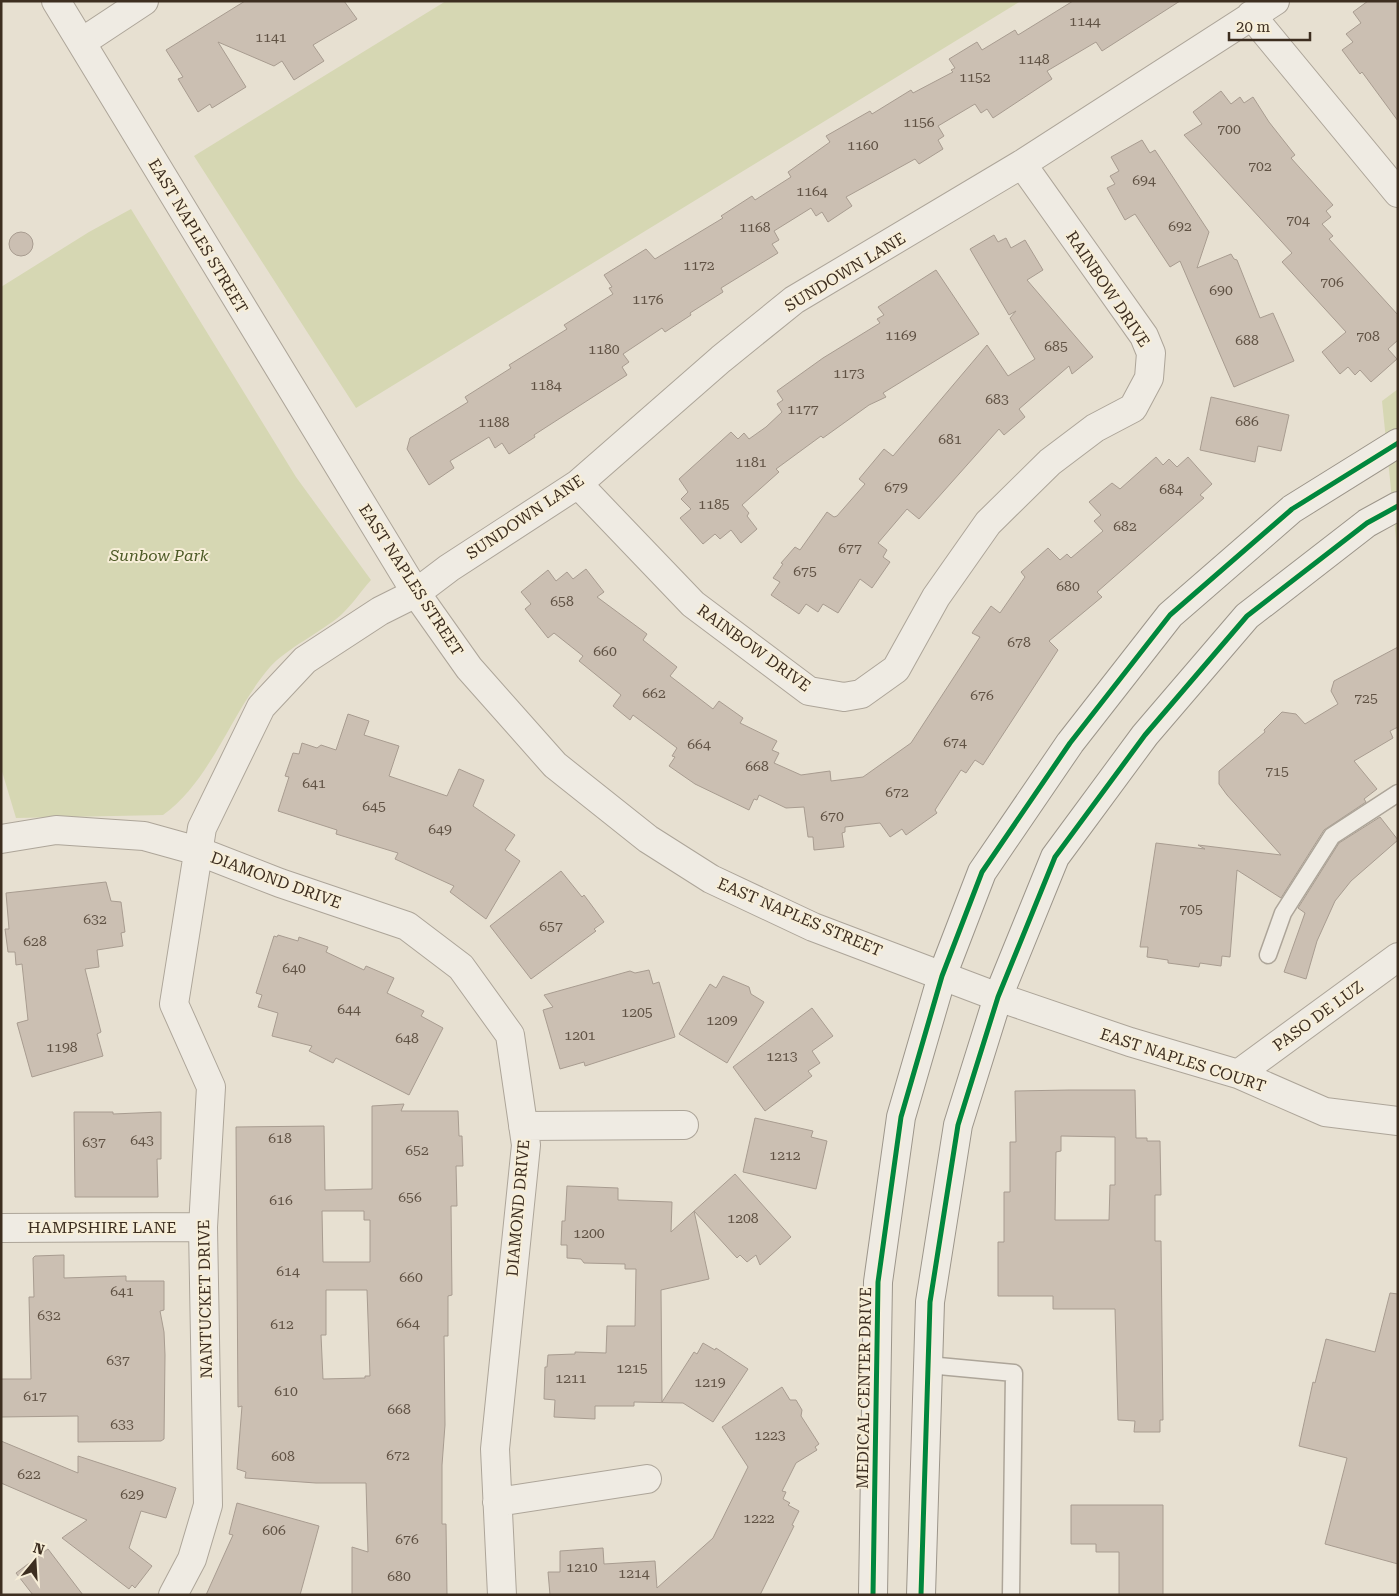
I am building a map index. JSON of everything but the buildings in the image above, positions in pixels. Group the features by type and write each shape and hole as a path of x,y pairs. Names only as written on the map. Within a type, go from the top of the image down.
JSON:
{"street":[{"name":"EAST NAPLES STREET","path":"56,1 416,593 469,668 555,765 648,839 719,883 813,927 998,997"},
{"path":"82,42 144,1"},
{"name":"SUNDOWN LANE","path":"174,1004 202,828 261,707 305,660 380,611 416,593 449,568 578,484 721,359 794,300 1022,164 1275,1"},
{"path":"1251,15 1398,193"},
{"name":"RAINBOW DRIVE","path":"578,484 693,604 809,691 844,697 861,694 896,669 936,597 988,523 1050,462 1096,428 1133,408 1149,378 1151,354 1144,336 1022,164"},
{"name":"MEDICAL CENTER DRIVE","path":"873,1595 878,1282 900,1117 942,976 982,872 1070,743 1170,615 1292,509 1398,443"},
{"path":"921,1595 930,1302 958,1125 998,997 1055,857 1146,736 1247,616 1367,523 1398,506"},
{"name":"DIAMOND DRIVE","path":"1,839 66,831 144,836 198,851 280,883 407,926 461,967 510,1036 526,1145 495,1449 502,1595"},
{"name":"PASO DE LUZ","path":"1238,1074 1396,963"},
{"name":"EAST NAPLES COURT","path":"998,997 1130,1042 1238,1074 1325,1112 1398,1121"},
{"name":"NANTUCKET DRIVE","path":"173,1595 192,1559 208,1505 203,1227 211,1086 174,1004"},
{"path":"523,1126 684,1125"},
{"name":"HAMPSHIRE LANE","path":"1,1228 203,1227"},
{"path":"497,1502 647,1479"}],"lane":[{"path":"1268,954 1283,913 1332,836 1398,793"},
{"path":"928,1365 1014,1373 1011,1595"}],"green space":[{"path":"446,1 1021,1 356,408 194,156"},
{"name":"Sunbow Park","path":"131,209 296,477 371,580 341,615 285,654 270,667 256,685 208,765 180,801 163,815 16,818 1,768 1,287 89,232"},
{"path":"1398,389 1398,558 1382,401"}],"cycle path":[{"path":"873,1595 878,1282 901,1117 942,976 982,872 1070,743 1170,615 1292,509 1398,443"},
{"path":"921,1595 930,1302 958,1125 998,997 1055,857 1145,735 1247,616 1367,523 1398,506"}]}
